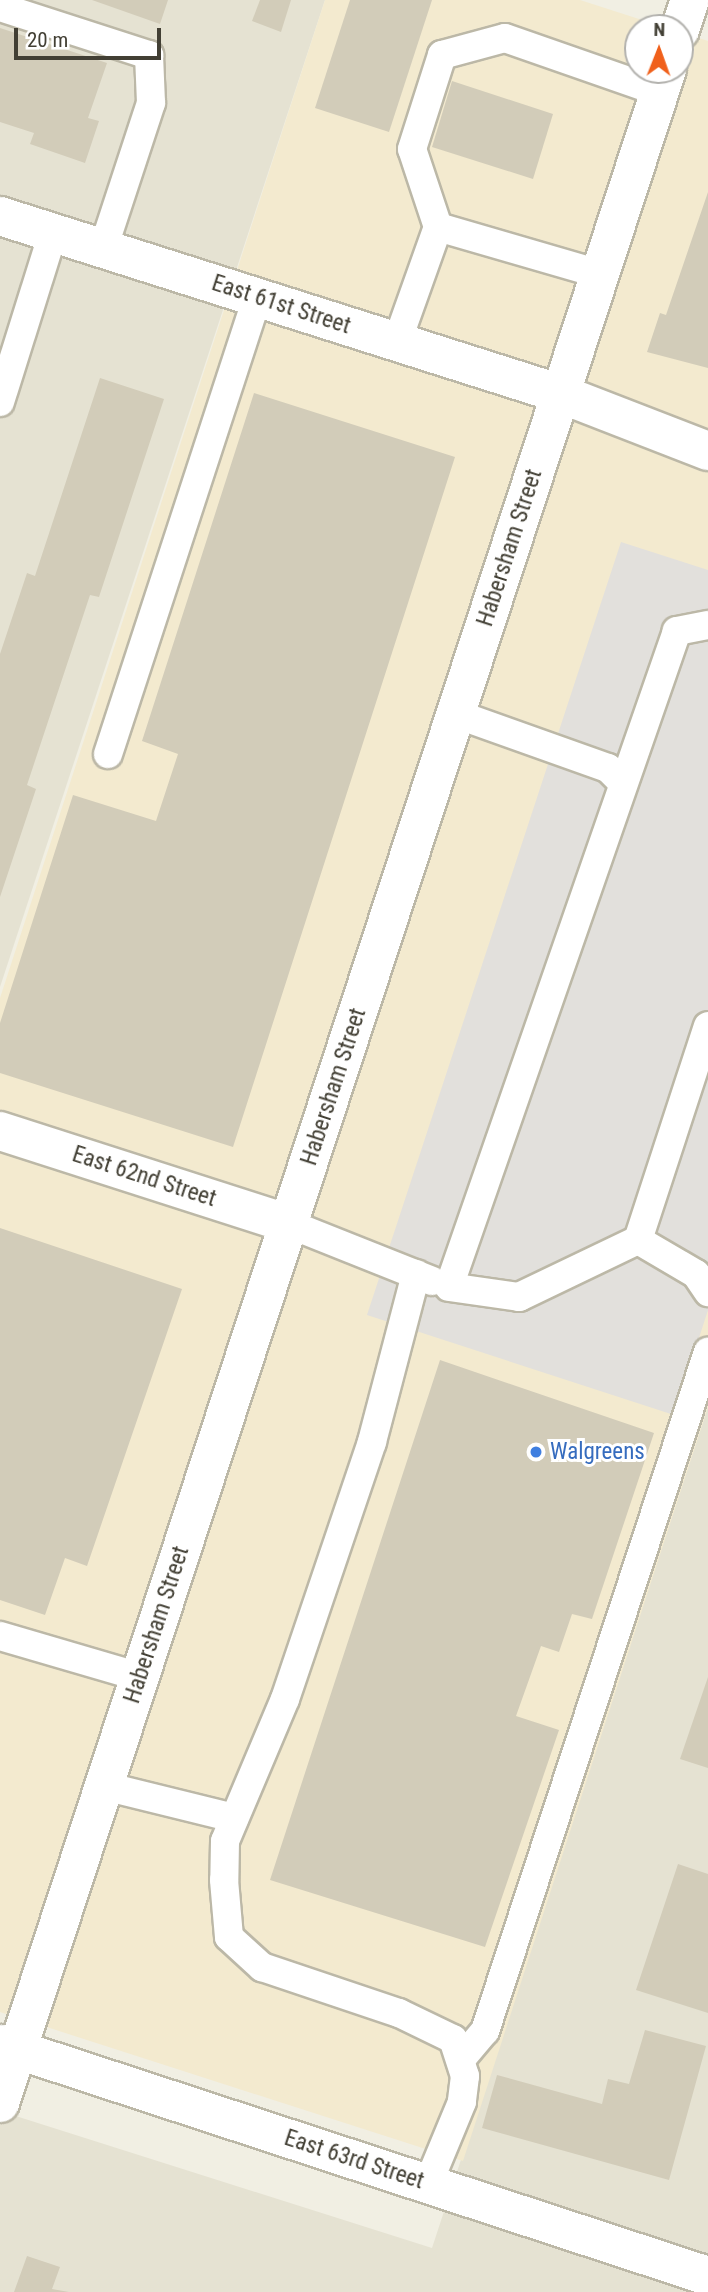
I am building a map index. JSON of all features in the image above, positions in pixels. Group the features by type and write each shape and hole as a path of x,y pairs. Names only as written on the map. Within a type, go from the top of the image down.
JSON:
{"street":[{"name":"Habersham Street","path":"0,2104 9,2047 104,1786 662,84"},
{"name":"East 61st Street","path":"0,216 561,394 708,451"},
{"name":"East 62nd Street","path":"0,1131 289,1224"},
{"name":"East 63rd Street","path":"9,2047 708,2276"}],"lane":[{"path":"697,0 708,4"},
{"path":"0,7 149,55 151,103 103,249"},
{"path":"397,342 438,227 412,149 442,55 505,38 624,70"},
{"path":"438,227 600,274"},
{"path":"0,402 54,233"},
{"path":"108,754 257,298"},
{"path":"449,1287 620,802 621,781 677,631 708,625"},
{"path":"456,714 608,768 621,781"},
{"path":"289,1224 449,1287 519,1297 638,1240 708,1027"},
{"path":"638,1240 696,1274 708,1292"},
{"path":"416,1274 372,1442 285,1699 225,1841 229,1937 262,1967 399,2013 453,2039 462,2058 462,2102 428,2184"},
{"path":"462,2058 485,2031 708,1352"},
{"path":"0,1636 140,1677"},
{"path":"104,1786 234,1818"}],"shaded area":[{"path":"0,0 325,0 0,987"},
{"path":"325,0 580,0 624,14 624,84 694,84 694,36 708,41 708,1407 463,2161 0,2012 0,998"},
{"path":"621,542 708,570 708,1310 674,1415 367,1315"},
{"path":"708,1407 708,2292 0,2292 0,2111 432,2248"}],"building":[{"path":"92,0 168,0 160,24"},
{"path":"260,0 291,0 281,32 252,21"},
{"path":"350,0 432,0 389,132 315,108"},
{"path":"0,28 107,63 88,118 99,121 85,163 30,144 34,133 0,122"},
{"path":"452,81 553,114 533,179 432,147"},
{"path":"708,192 708,368 647,352 660,313 666,315"},
{"path":"100,378 164,399 99,597 90,595 27,785 36,789 0,897 0,654 27,573 35,576"},
{"path":"254,393 455,457 233,1147 0,1073 0,1023 73,795 156,821 178,754 142,741"},
{"path":"0,1228 182,1289 87,1566 65,1558 45,1615 0,1600"},
{"path":"440,1360 654,1433 592,1619 572,1614 559,1652 541,1646 516,1716 559,1730 485,1947 270,1880"},
{"path":"708,1677 708,1768 680,1759"},
{"path":"678,1864 708,1874 708,2013 636,1990"},
{"path":"645,2030 706,2046 669,2180 482,2128 497,2075 602,2104 608,2079 629,2084"},
{"path":"27,2256 60,2267 52,2289 69,2292 14,2292"}],"place":[{"name":"Walgreens","path":"536,1452"}]}
